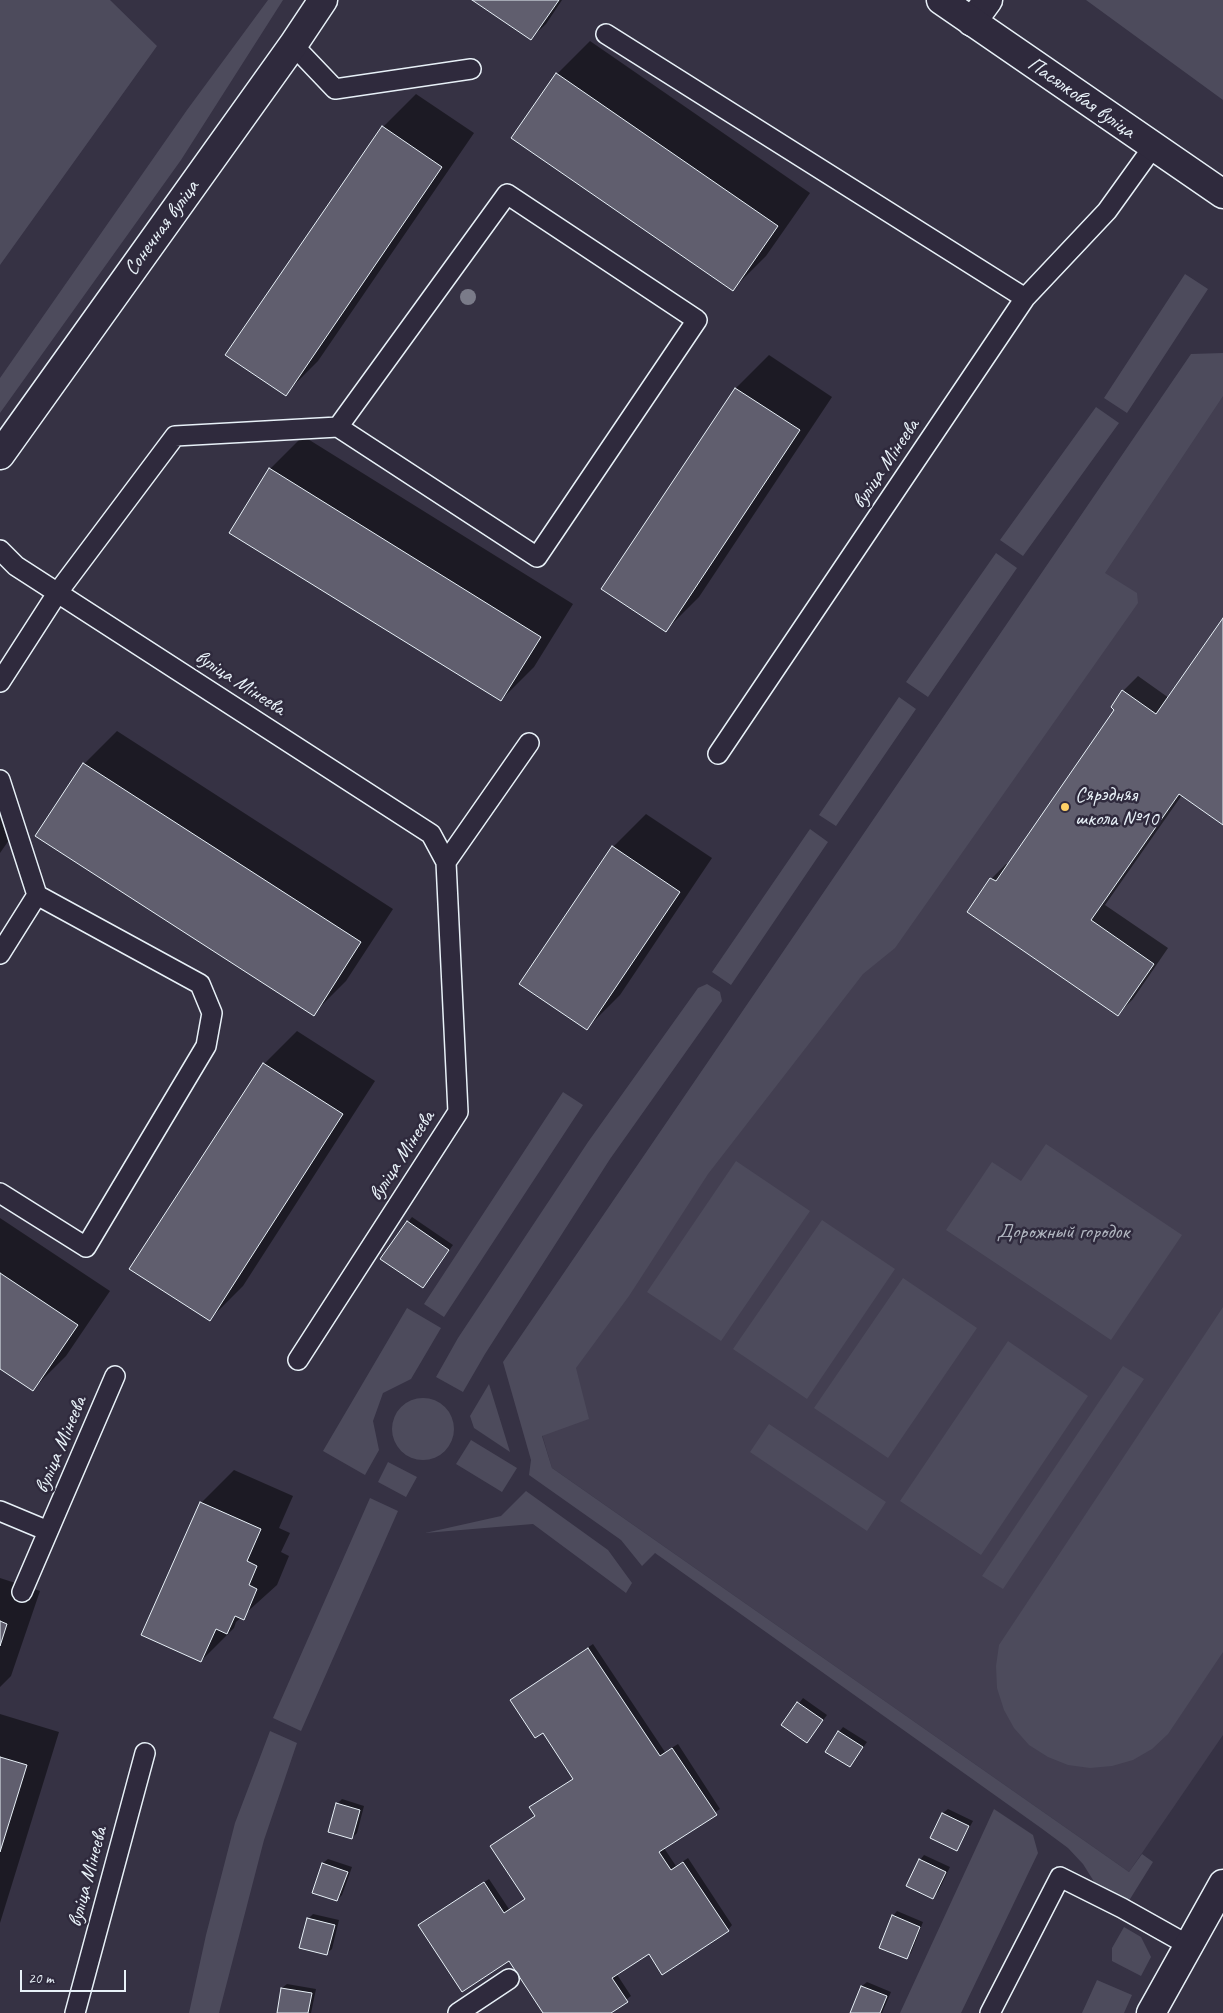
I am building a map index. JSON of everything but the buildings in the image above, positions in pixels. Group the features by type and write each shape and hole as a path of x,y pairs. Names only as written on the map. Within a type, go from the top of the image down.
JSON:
{"street":[{"name":"Сонечная вуліца","path":"0,455 293,45 323,0"},
{"name":"Пасялковая вуліца","path":"941,0 1223,194"},
{"path":"972,22 988,0"},
{"path":"1151,2013 1223,1884"}],"lane":[{"path":"606,34 1025,298"},
{"path":"293,45 335,89 470,69"},
{"name":"вуліца Мінеева","path":"718,754 1025,298 1107,211 1153,147"},
{"path":"0,682 58,592 175,436 338,427 537,557 697,320 507,194 338,427"},
{"name":"вуліца Мінеева","path":"0,550 16,566 431,834 446,862 458,1112 298,1360"},
{"path":"446,862 529,743"},
{"path":"0,780 37,896 200,984 212,1013 206,1046 86,1247 0,1193"},
{"path":"0,954 37,896"},
{"name":"вуліца Мінеева","path":"22,1592 115,1376"},
{"path":"0,1511 48,1531"},
{"name":"вуліца Мінеева","path":"75,2013 145,1753"},
{"path":"990,2013 1060,1877 1122,1908 1188,1945"},
{"path":"458,2013 508,1978"}],"shaded area":[{"name":"Сярэдняя школа №10","path":"1223,353 1223,1735 1129,1872 552,1468 523,1371 593,1261"}],"green space":[{"path":"0,0 110,0 157,46 0,265"},
{"path":"268,0 283,0 181,160 0,413 0,378 187,110"},
{"path":"1086,0 1223,0 1223,100"},
{"path":"1185,274 1208,289 1127,413 1104,398"},
{"path":"1223,353 1223,396 1105,573 1137,593 1138,603 895,948 863,974 708,1174 629,1296 576,1368 589,1419 542,1436 552,1468 1129,1872 1142,1854 1153,1862 1122,1912 1098,1888 1083,1864 1068,1848 1041,1828 655,1553 642,1566 621,1540 529,1475 531,1460 503,1362 1191,354"},
{"path":"1096,407 1119,423 1023,556 1000,540"},
{"path":"996,553 1017,568 928,697 906,682"},
{"path":"899,697 916,709 836,826 819,815"},
{"path":"810,829 828,842 731,985 712,972"},
{"path":"707,984 720,992 722,1001 610,1159 485,1354 463,1392 436,1377 458,1338 588,1142 698,988"},
{"path":"563,1092 583,1105 444,1317 424,1304"},
{"name":"Дорожный городок","path":"1046,1144 1182,1235 1111,1340 946,1230 992,1162 1021,1181"},
{"path":"736,1161 810,1211 721,1341 647,1292"},
{"path":"822,1220 895,1269 807,1399 733,1349"},
{"path":"903,1278 977,1328 888,1458 814,1408"},
{"path":"1223,1307 1223,1652 1168,1734 1152,1749 1133,1760 1112,1766 1090,1768 1068,1765 1048,1757 1029,1745 1014,1728 1004,1710 997,1688 996,1666 999,1645"},
{"path":"407,1308 441,1328 411,1379 383,1393 373,1421 379,1450 365,1475 323,1451"},
{"path":"1008,1341 1088,1396 981,1555 900,1501"},
{"path":"1123,1366 1144,1379 1003,1589 982,1576"},
{"path":"489,1384 510,1452 474,1428 470,1416"},
{"path":"423,1398 440,1403 445,1407 449,1412 454,1429 449,1446 445,1451 440,1455 423,1460 406,1455 401,1451 397,1446 392,1429 397,1412 401,1407 406,1403"},
{"path":"769,1424 886,1502 867,1531 750,1452"},
{"path":"471,1440 517,1468 502,1492 456,1464"},
{"path":"388,1462 417,1477 406,1497 378,1482"},
{"path":"526,1491 608,1550 632,1583 626,1593 533,1524 425,1533 501,1516"},
{"path":"370,1498 398,1511 301,1731 273,1718"},
{"path":"270,1731 297,1743 264,1840 219,2013 189,2013 206,1935 235,1823"},
{"path":"994,1809 1033,1835 1038,1853 961,2013 900,2013"},
{"path":"1124,1927 1141,1937 1151,1957 1141,1976 1112,1961 1112,1948"},
{"path":"1097,1980 1132,1995 1124,2013 1082,2013"}],"place":[{"name":"Сярэдняя школа №10","path":"1065,807"}]}
